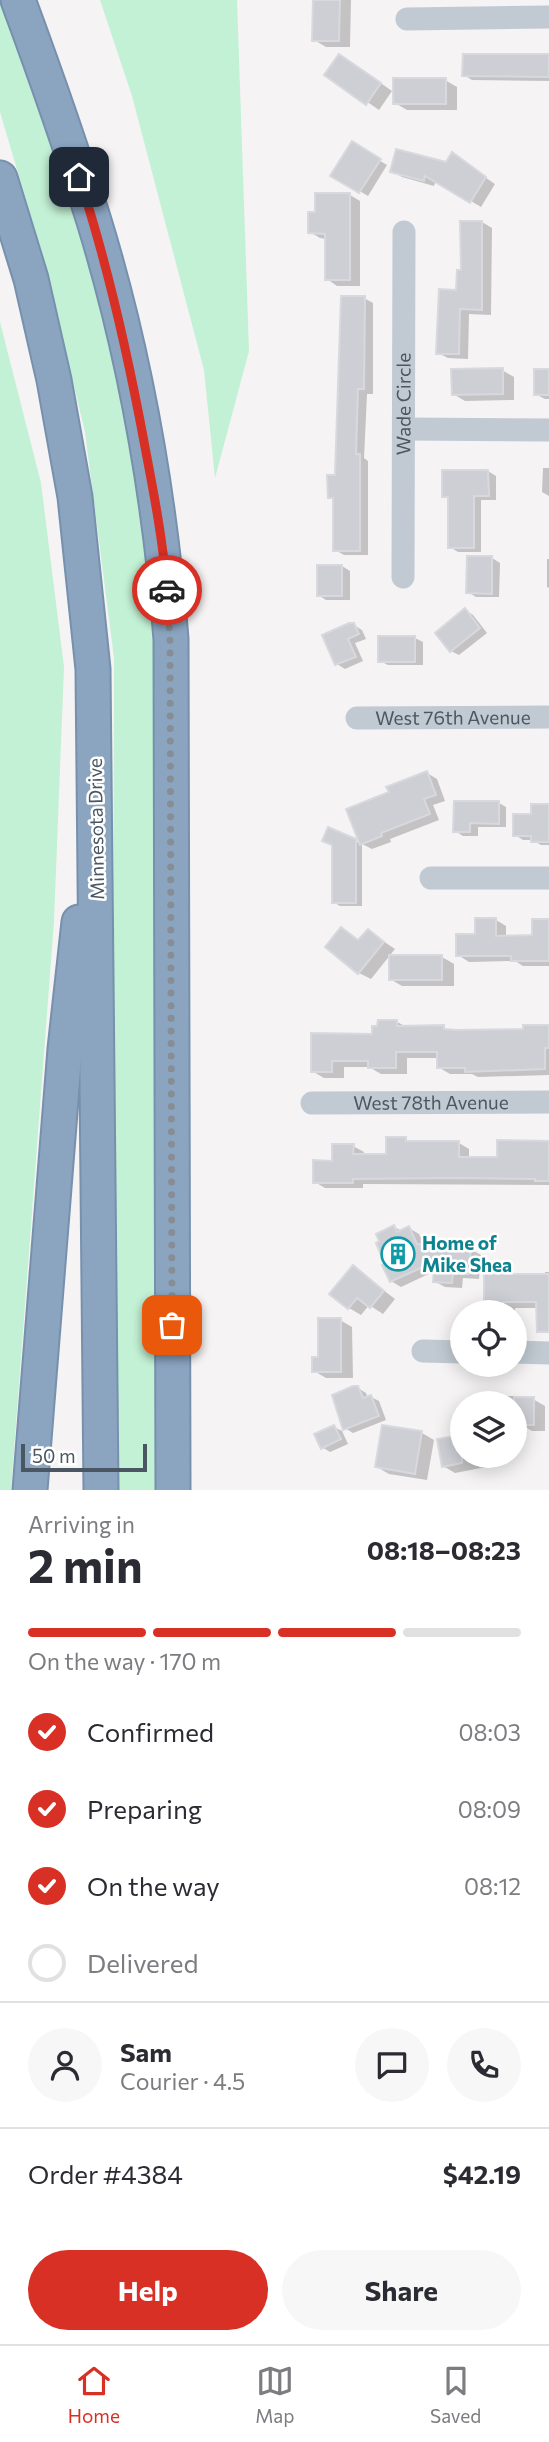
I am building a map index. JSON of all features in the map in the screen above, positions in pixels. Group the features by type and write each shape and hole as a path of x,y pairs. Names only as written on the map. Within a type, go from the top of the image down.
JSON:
{"highway":[{"path":"19,1 77,170 112,286 130,363 165,568 171,653 173,1490"},
{"name":"Minnesota Drive","path":"0,178 32,279 54,380 74,486 93,669 101,1490"},
{"path":"30,1490 65,1049 96,784"}],"street":[{"path":"407,19 549,17"},
{"name":"Wade Circle","path":"403,577 404,232"},
{"path":"405,429 549,430"},
{"name":"West 76th Avenue","path":"357,718 549,717"},
{"path":"431,878 549,878"},
{"name":"West 78th Avenue","path":"312,1103 549,1102"},
{"path":"424,1351 450,1352"},
{"path":"527,1352 549,1353"}],"green space":[{"path":"0,0 4,0 91,255 137,479 155,602 153,682 158,1490 112,1490 114,658 85,432 45,264 0,112"},
{"path":"100,0 237,0 249,351 215,478 204,370 132,96"},
{"path":"0,322 41,483 64,667 54,921 11,1490 0,1490"}],"building":[{"path":"313,0 340,0 339,41 312,41"},
{"path":"339,54 381,83 366,105 324,75"},
{"path":"463,54 549,54 549,77 462,76"},
{"path":"393,78 446,78 446,104 393,104"},
{"path":"352,141 381,159 359,193 330,176"},
{"path":"396,149 446,162 452,152 486,177 470,203 425,176 424,181 390,172"},
{"path":"315,193 350,193 350,280 325,280 325,234 308,233 308,212 315,212"},
{"path":"460,221 482,221 482,310 460,309 459,354 436,354 439,289 456,290 457,270 461,270"},
{"path":"341,296 365,296 364,389 358,389 356,454 360,454 360,551 333,551 333,498 328,498 327,475 335,475"},
{"path":"503,368 503,394 452,395 451,369"},
{"path":"534,369 549,369 549,395 534,395"},
{"path":"442,470 488,470 489,496 474,496 474,548 448,548 448,497 442,497"},
{"path":"467,556 492,556 492,594 466,593"},
{"path":"317,565 342,565 342,596 317,596"},
{"path":"465,608 480,628 450,652 435,633"},
{"path":"354,623 359,634 348,639 356,657 335,665 322,635"},
{"path":"378,636 415,636 415,662 378,662"},
{"path":"427,771 436,795 424,799 430,814 381,833 382,836 360,845 346,809 389,792 386,787"},
{"path":"454,801 499,801 499,824 470,823 470,832 453,832"},
{"path":"531,804 549,804 549,842 531,842 531,836 513,836 513,814 531,814"},
{"path":"328,827 356,839 356,903 332,903 332,845 322,841"},
{"path":"475,918 496,918 496,936 532,935 532,919 549,919 549,961 511,961 511,956 456,956 456,934 475,934"},
{"path":"341,927 358,940 368,929 384,942 358,974 325,947"},
{"path":"389,955 442,955 442,980 389,980"},
{"path":"378,1020 397,1020 397,1026 444,1025 444,1029 456,1030 523,1029 523,1025 549,1025 545,1069 465,1072 465,1068 437,1068 437,1052 396,1052 396,1068 368,1068 368,1061 332,1061 332,1072 311,1072 311,1033 372,1034 372,1026 377,1026"},
{"path":"386,1137 406,1137 406,1141 459,1141 459,1157 497,1157 497,1140 549,1141 549,1181 459,1178 353,1179 353,1183 313,1183 313,1160 332,1161 332,1144 354,1144 353,1154 386,1154"},
{"path":"394,1225 397,1232 409,1226 417,1244 471,1247 469,1274 453,1274 452,1283 433,1282 434,1262 390,1282 382,1265 385,1264 376,1243 379,1241 376,1234"},
{"path":"353,1265 384,1291 370,1308 357,1298 348,1309 329,1294"},
{"path":"484,1274 549,1274 549,1332 537,1332 536,1302 484,1300"},
{"path":"318,1318 341,1318 341,1372 312,1372 312,1357 318,1357"},
{"path":"358,1386 363,1398 371,1395 379,1416 343,1430 332,1395"},
{"path":"527,1397 534,1397 534,1425 527,1425"},
{"path":"334,1425 341,1439 321,1449 314,1434"},
{"path":"382,1425 422,1431 415,1474 375,1467"},
{"path":"450,1437 450,1465 442,1467 437,1439"}],"way so far":[{"path":"167,590 172,803 172,1325"}],"place":[{"name":"Home of Mike Shea","path":"398,1254"}],"route":[{"path":"79,177 112,286 130,363 157,510 167,590"}]}
